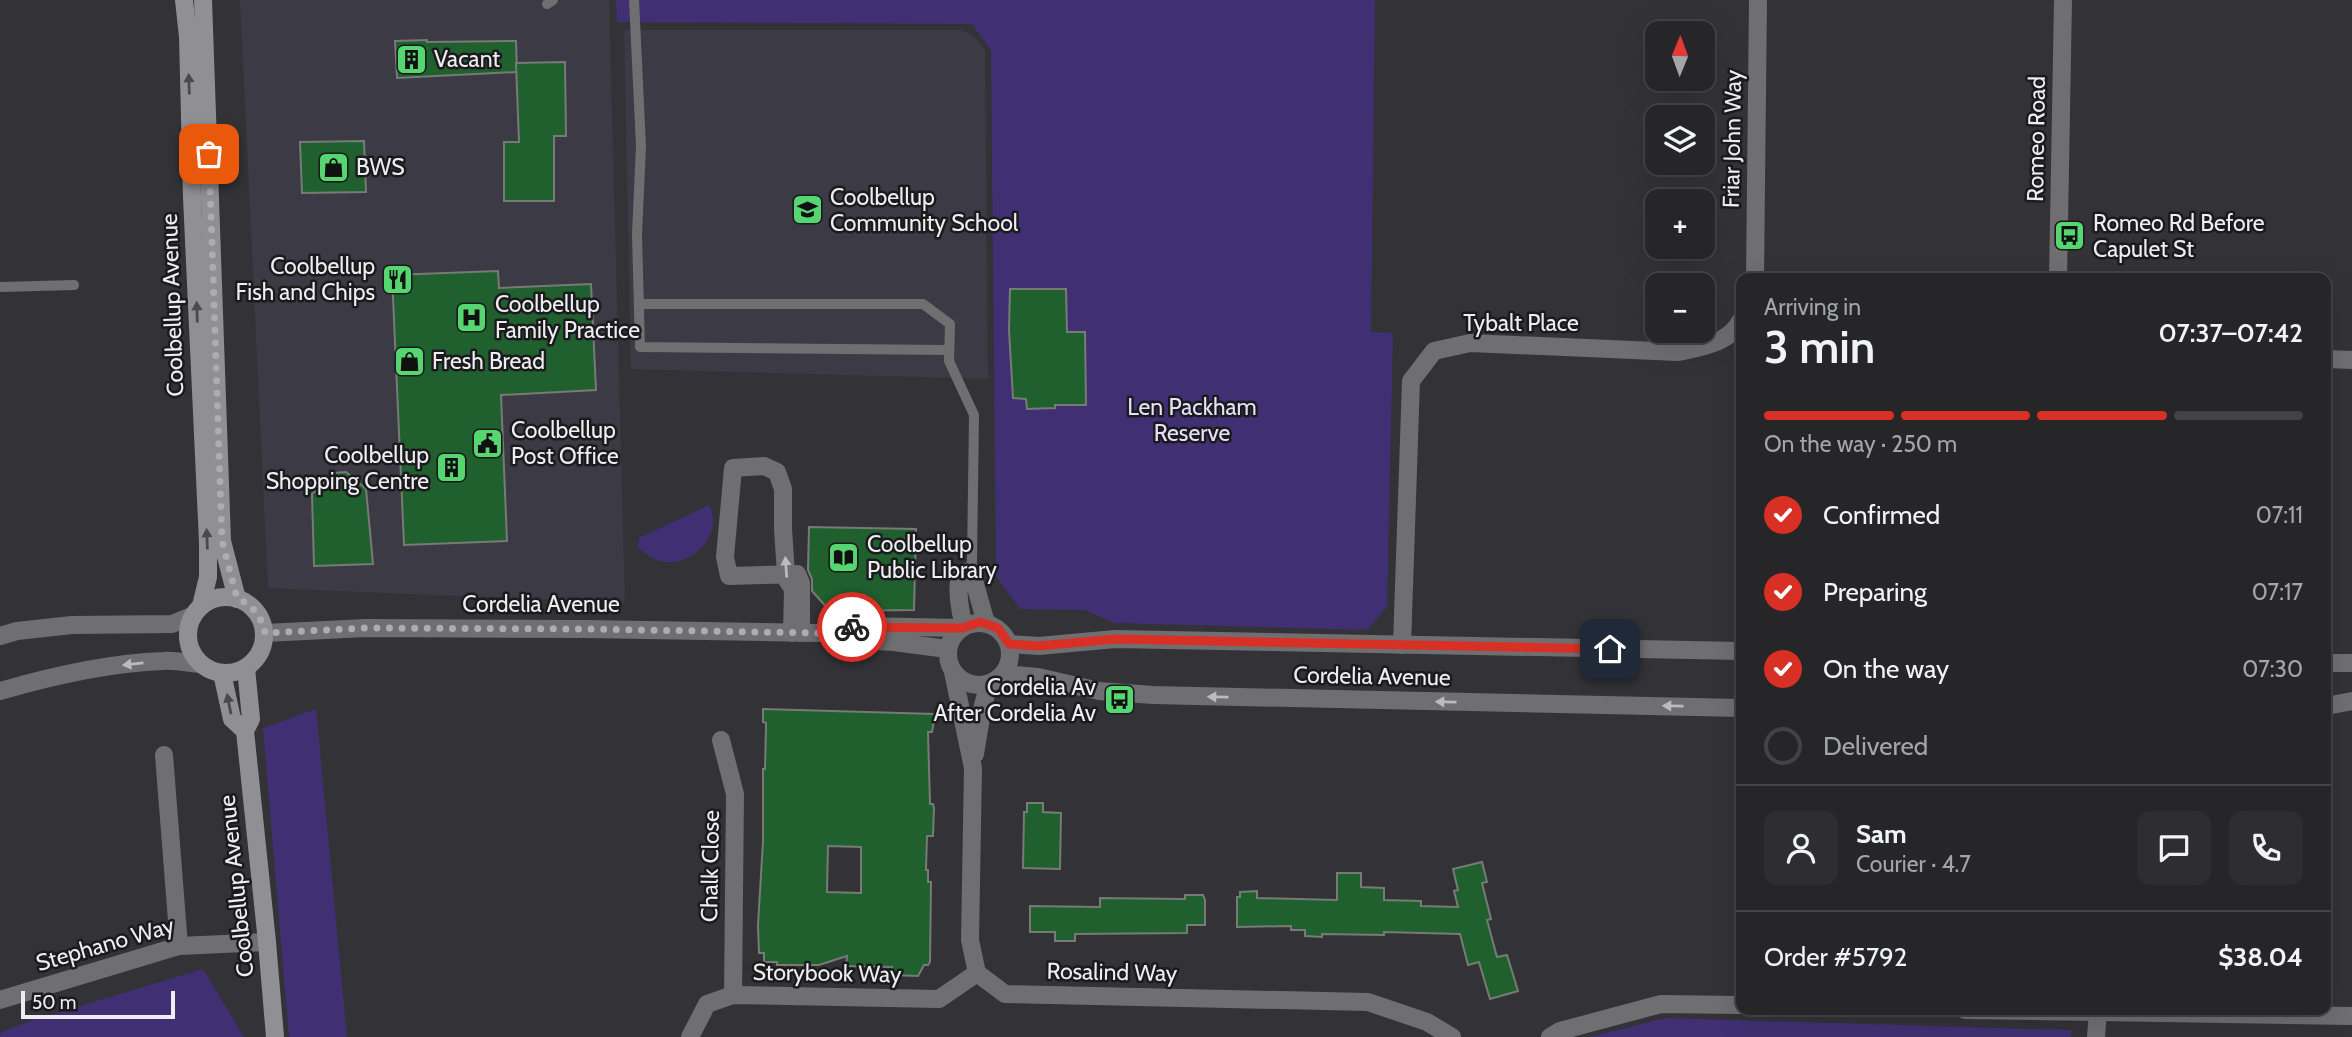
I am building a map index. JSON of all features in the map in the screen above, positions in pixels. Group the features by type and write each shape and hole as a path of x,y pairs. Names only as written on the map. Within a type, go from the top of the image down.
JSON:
{"street":[{"name":"Coolbellup Avenue","path":"184,0 215,284 222,541 237,598"},
{"name":"Coolbellup Avenue","path":"197,611 208,577 199,125 203,0"},
{"name":"Friar John Way","path":"1755,273 1758,0"},
{"name":"Romeo Road","path":"2058,273 2063,0"},
{"name":"Tybalt Place","path":"1402,645 1411,381 1434,351 1470,343 1678,352 1710,346 1736,327"},
{"path":"2331,359 2352,360"},
{"path":"786,574 729,576 725,558 733,468 764,466 777,472 783,489 787,580 793,589 804,633"},
{"path":"963,627 959,579 971,570 986,623"},
{"path":"0,636 17,631 72,625 172,624 212,600 225,597 237,598 256,611 265,633 260,653 246,668 234,673 211,670 201,664 190,646 189,625 197,611"},
{"path":"804,633 860,626 963,627 986,623 998,628 1009,644 1010,660 996,679 983,705 972,768 970,940 977,972"},
{"path":"963,627 950,640 947,657 953,672 972,768"},
{"name":"Cordelia Avenue","path":"265,633 366,628 804,633"},
{"path":"804,633 947,649"},
{"name":"Cordelia Avenue","path":"1009,644 1039,646 1115,639 1736,651"},
{"path":"0,691 32,682 117,666 164,661 201,664"},
{"path":"2331,663 2352,663"},
{"name":"Coolbellup Avenue","path":"246,668 251,719 245,731 275,1037"},
{"path":"953,672 969,684 979,686 996,679"},
{"name":"Coolbellup Avenue","path":"222,673 232,719 245,731"},
{"name":"Cordelia Avenue","path":"996,679 1038,677 1099,691 1153,695 1736,708"},
{"path":"2331,705 2352,701"},
{"name":"Chalk Close","path":"721,740 735,794 733,995"},
{"path":"164,755 179,946"},
{"name":"Stephano Way","path":"0,1000 179,946 267,942"},
{"name":"Storybook Way","path":"690,1037 707,1004 733,995 939,999 977,972"},
{"name":"Rosalind Way","path":"977,972 1005,994 1367,1002 1427,1022 1452,1037"},
{"path":"1550,1037 1560,1031 1661,1004 1736,1005"},
{"path":"2096,1037 2098,1015"},
{"path":"2267,1015 2352,1016"}],"lane":[{"path":"634,0 641,146 637,234 640,347 949,351"},
{"path":"0,288 74,285"},
{"path":"639,304 923,304 950,324 949,361 974,415 971,570"}],"shaded area":[{"path":"240,0 609,0 625,603 268,588"},
{"name":"Coolbellup Community School","path":"624,30 960,30 971,34 985,51 988,379 631,369"}],"green space":[{"name":"Len Packham Reserve","path":"616,0 1375,0 1371,332 1393,333 1387,607 1367,630 1114,623 1085,610 1020,609 996,576 991,50 972,24 617,22"},
{"path":"709,505 713,517 712,528 708,539 692,556 669,562 655,559 638,548 639,538"},
{"path":"316,709 347,1037 289,1037 263,728"},
{"path":"203,969 244,1037 0,1037 0,1033 30,1021"},
{"path":"1665,1018 2071,1030 2071,1037 1590,1037"}],"building":[{"path":"395,41 516,41 517,72 397,78"},
{"path":"565,62 566,136 554,136 554,201 504,201 504,142 519,142 516,63"},
{"name":"BWS","path":"364,141 366,192 302,193 300,142"},
{"name":"Coolbellup Shopping Centre","path":"498,271 499,288 591,284 596,390 501,395 507,541 404,545 392,275"},
{"path":"1010,289 1066,289 1067,332 1085,332 1086,405 1027,409 1026,399 1013,398 1009,330"},
{"path":"346,472 366,489 373,564 314,566 312,494 334,473"},
{"name":"Coolbellup Public Library","path":"809,527 916,529 914,610 830,611 812,591 812,579 808,570"},
{"path":"763,709 935,714 932,732 928,732 930,804 933,804 934,808 933,836 927,836 926,870 928,882 931,882 930,962 924,965 918,976 892,975 892,967 846,966 847,956 819,965 777,965 777,962 764,962 764,953 759,953 758,925 765,769 766,723 763,722","holes":["828,846 861,847 861,893 827,892"]},
{"path":"1027,803 1043,803 1043,812 1061,813 1060,869 1023,868 1024,812 1027,812"},
{"path":"1482,862 1487,882 1482,883 1491,919 1487,920 1497,957 1507,955 1518,991 1490,999 1479,962 1468,965 1460,934 1384,932 1384,935 1322,934 1322,937 1305,936 1305,930 1291,930 1291,926 1237,927 1237,897 1240,897 1240,892 1257,891 1257,898 1337,900 1337,873 1361,873 1361,887 1384,888 1384,900 1421,901 1421,906 1458,907 1454,891 1458,890 1453,869"},
{"path":"1185,895 1203,895 1205,900 1205,925 1187,925 1187,933 1075,934 1075,941 1055,941 1055,932 1030,932 1030,906 1100,907 1100,898 1185,899"}],"way so far":[{"path":"209,154 222,541 237,598 256,611 265,633 366,628 818,633 852,627"}],"place":[{"name":"Vacant","path":"411,59"},
{"name":"BWS","path":"333,167"},
{"name":"Coolbellup Community School","path":"807,210"},
{"name":"Romeo Rd Before Capulet St","path":"2070,236"},
{"name":"Coolbellup Fish and Chips","path":"398,279"},
{"name":"Coolbellup Family Practice","path":"472,317"},
{"name":"Fresh Bread","path":"409,361"},
{"name":"Coolbellup Post Office","path":"488,443"},
{"name":"Coolbellup Shopping Centre","path":"452,468"},
{"name":"Coolbellup Public Library","path":"844,557"},
{"name":"Cordelia Av After Cordelia Av","path":"1119,700"}],"route":[{"path":"852,627 962,628 980,622 998,628 1009,644 1039,646 1115,639 1610,649"}]}
